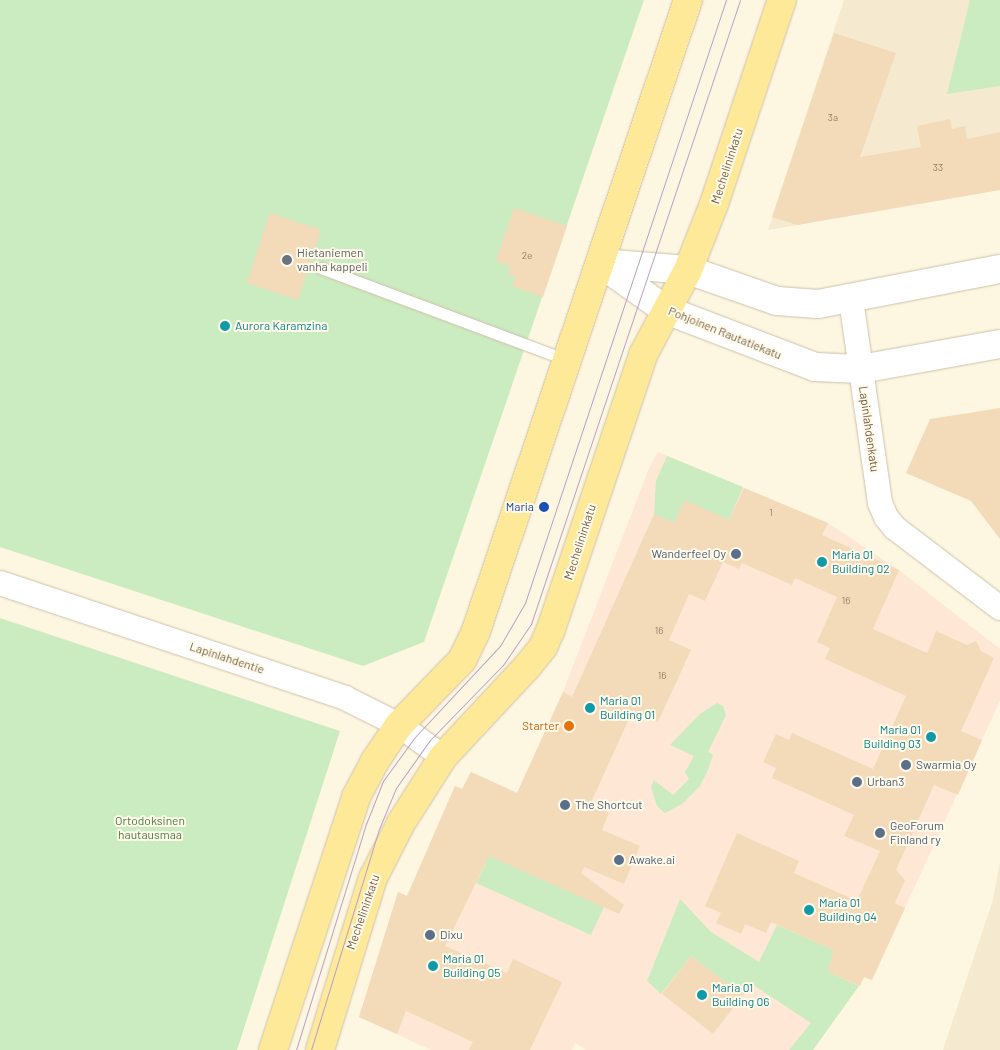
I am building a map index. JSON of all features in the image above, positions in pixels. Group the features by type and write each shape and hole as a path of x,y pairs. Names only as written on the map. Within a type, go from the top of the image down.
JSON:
{"main road":[{"path":"273,1050 345,823 375,761 399,726 462,660 476,631 688,0"},
{"name":"Mechelininkatu","path":"320,1050 373,878 401,823 443,757 508,689 543,647 640,362 688,270 714,204 782,0"},
{"path":"600,263 688,270 777,302 818,304 1000,269"},
{"name":"Pohjoinen Rautatiekatu","path":"600,263 666,310 815,368 861,369 1000,344"}],"street":[{"name":"Lapinlahdenkatu","path":"850,299 880,503 895,528 1000,608"},
{"name":"Lapinlahdentie","path":"0,583 346,698 399,726 443,757"}],"lane":[{"path":"321,268 567,360"}],"shaded area":[{"path":"844,0 1000,0 1000,190 768,230"},
{"path":"658,452 828,523 899,570 1000,649 1000,701 872,980 864,977 813,1050 586,1050 575,1043 572,1050 431,1050 359,1017 398,892 407,896 455,786 462,789 471,772 517,793 563,692 649,468"},
{"path":"1000,861 1000,1050 943,1050 993,900"}],"green space":[{"path":"0,0 644,0 424,642 363,666 0,547"},
{"path":"970,0 1000,0 1000,86 947,94"},
{"path":"667,456 743,487 729,520 674,523 654,514 656,481"},
{"name":"Ortodoksinen hautausmaa","path":"0,618 340,731 237,1050 0,1050"},
{"path":"717,703 723,706 726,715 708,752 713,755 707,772 700,786 682,804 665,813 657,806 651,787 654,780 673,795 689,779 685,772 694,756 670,745 700,714"},
{"path":"476,850 604,907 591,935 476,883 486,863 472,856"},
{"path":"680,899 711,932 759,962 777,925 834,950 828,972 859,986 813,1050 789,1050 811,1023 755,986 743,995 691,956 661,994 647,981"}],"building":[{"path":"834,33 896,53 860,157 921,147 917,126 950,119 952,129 965,126 967,139 1000,132 1000,190 797,225 772,217"},
{"path":"514,208 567,226 543,297 512,286 516,277 508,275 510,266 496,261"},
{"name":"Hietaniemen vanha kappeli","path":"270,213 321,230 298,300 247,283"},
{"path":"1000,408 1000,539 971,501 906,473 930,419"},
{"path":"744,488 828,523 822,535 899,570 873,629 927,653 936,631 967,645 976,641 981,651 994,658 961,731 982,740 958,795 934,785 896,870 905,880 895,903 905,908 872,980 864,977 860,986 828,972 834,950 771,922 766,933 745,924 741,934 716,923 721,913 705,906 737,833 799,861 794,873 857,901 880,851 844,836 854,815 772,778 776,768 763,762 776,734 789,740 792,733 873,769 906,696 825,659 830,648 817,642 837,597 795,578 792,585 742,563 739,569 723,562 705,601 689,594 669,640 691,650 658,722 633,710 590,805 609,813 602,830 640,846 624,884 584,867 581,873 624,905 619,914 489,856 445,946 507,973 513,959 562,982 530,1050 469,1050 473,1042 406,1011 397,1034 359,1017 398,892 407,896 455,786 462,789 471,772 517,793 563,692 572,697 654,514 674,523 685,500 729,520"},
{"name":"Maria 01 Building 06","path":"691,956 743,995 713,1034 662,994"}],"tram line":[{"path":"296,1050 366,824 383,781 415,737 500,646 525,603 726,0"},
{"path":"311,1050 379,829 396,788 430,740 503,665 531,624 740,0"}],"place":[{"name":"Hietaniemen vanha kappeli","path":"287,260"},
{"name":"Aurora Karamzina","path":"225,326"},
{"name":"Maria","path":"544,507"},
{"name":"Wanderfeel Oy","path":"736,554"},
{"name":"Maria 01 Building 02","path":"822,562"},
{"name":"Maria 01 Building 01","path":"590,708"},
{"name":"Starter","path":"569,726"},
{"name":"Maria 01 Building 03","path":"931,737"},
{"name":"Swarmia Oy","path":"906,765"},
{"name":"Urban3","path":"857,782"},
{"name":"The Shortcut","path":"565,805"},
{"name":"GeoForum Finland ry","path":"880,833"},
{"name":"Awake.ai","path":"619,860"},
{"name":"Maria 01 Building 04","path":"809,910"},
{"name":"Dixu","path":"430,935"},
{"name":"Maria 01 Building 05","path":"433,966"},
{"name":"Maria 01 Building 06","path":"702,995"}]}
